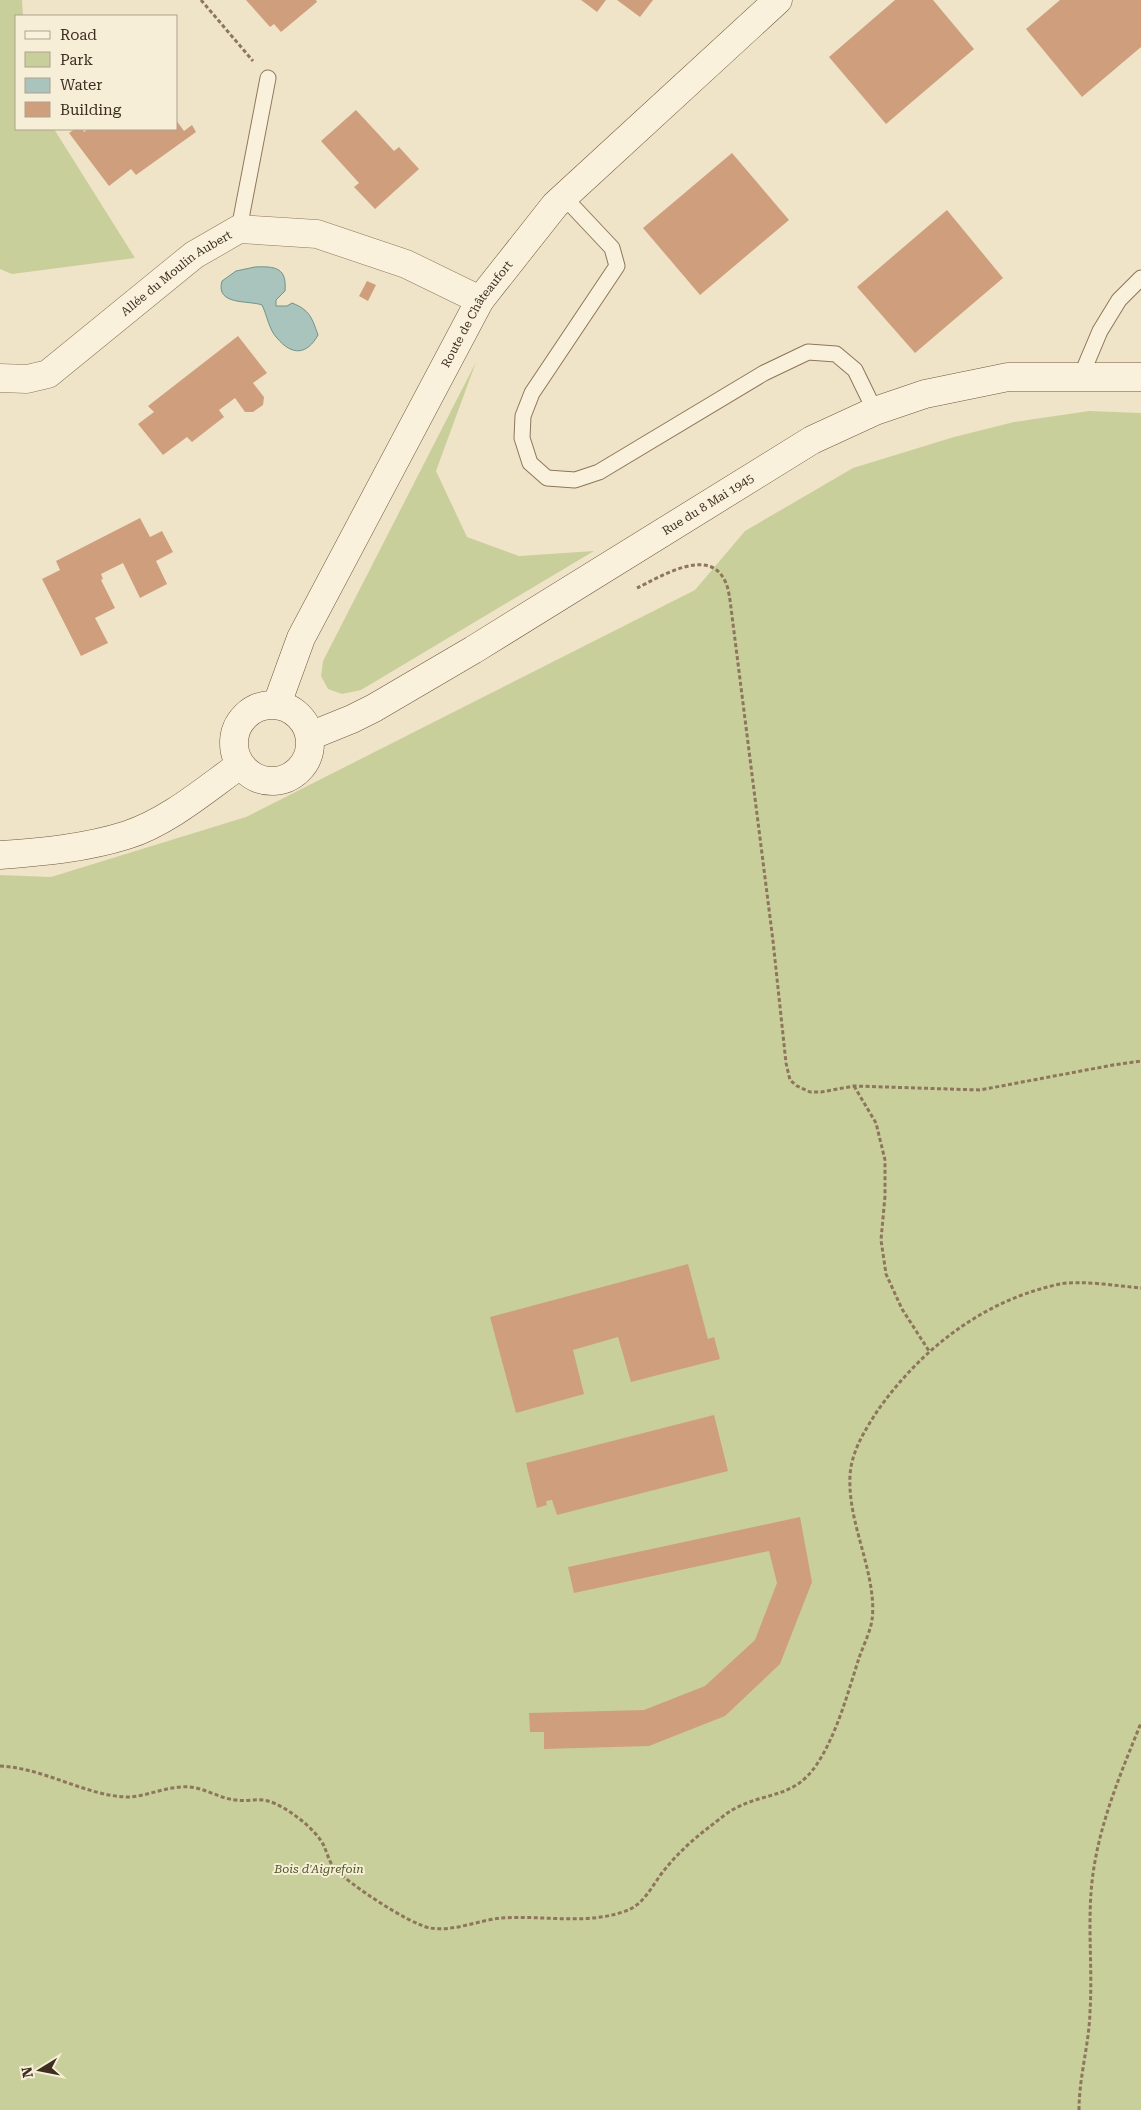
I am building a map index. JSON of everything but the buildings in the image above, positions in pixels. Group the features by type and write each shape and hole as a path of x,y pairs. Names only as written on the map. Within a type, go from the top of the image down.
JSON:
{"street":[{"name":"Route de Châteaufort","path":"276,704 301,638 480,300 555,205 778,0"},
{"name":"Allée du Moulin Aubert","path":"0,378 27,380 48,374 194,255 239,229 317,234 406,264 480,300"},
{"name":"Rue du 8 Mai 1945","path":"310,736 352,719 382,703 473,650 812,440 875,412 925,394 1008,377 1141,377"},
{"path":"276,704 298,714 306,724 310,736 310,748 300,769 290,777 279,781 262,780 248,772 240,765 234,753 233,740 236,728 242,717 252,709 264,705 276,704"},
{"path":"0,855 57,851 128,835 174,813 240,765"}],"lane":[{"path":"239,229 268,78"},
{"path":"564,197 612,248 617,266 532,393 523,416 522,438 530,463 548,478 575,480 599,472 764,373 808,352 836,354 855,370 875,412"},
{"path":"1081,376 1100,331 1119,300 1141,278"}],"path":[{"path":"201,0 268,78"},
{"path":"629,592 670,573 699,564 717,571 725,580 730,600 773,940 786,1063 790,1080 797,1086 810,1092 854,1086 980,1090 1113,1064 1141,1061"},
{"path":"854,1086 876,1123 885,1160 885,1196 881,1240 886,1274 902,1309 929,1351"},
{"path":"0,1766 48,1775 97,1791 124,1797 144,1796 163,1789 184,1786 198,1787 235,1800 267,1801 288,1812 312,1830 323,1843 333,1867 391,1910 408,1920 431,1928 503,1918 588,1918 627,1911 647,1897 660,1874 684,1847 707,1829 735,1808 794,1788 806,1779 819,1762 848,1691 872,1620 872,1595 860,1545 850,1475 856,1449 866,1427 906,1375 929,1351 965,1323 993,1307 1036,1290 1066,1283 1141,1288"},
{"path":"1079,2110 1079,2087 1090,2013 1089,1915 1094,1866 1108,1806 1141,1723"}],"green space":[{"path":"0,0 22,0 23,15 15,15 15,130 55,130 135,258 12,274 0,269"},
{"path":"476,362 436,471 467,537 519,556 594,551 361,690 342,694 328,689 321,676 323,661"},
{"name":"Bois d'Aigrefoin","path":"1089,411 1141,413 1141,2110 0,2110 0,875 51,877 246,817 695,590 745,531 853,468 954,437 1014,422"}],"water":[{"path":"255,267 274,268 282,273 285,291 276,300 276,306 287,306 292,303 310,315 318,335 309,346 299,351 288,348 274,335 262,305 234,300 223,295 221,289 222,281 236,271"}]}
